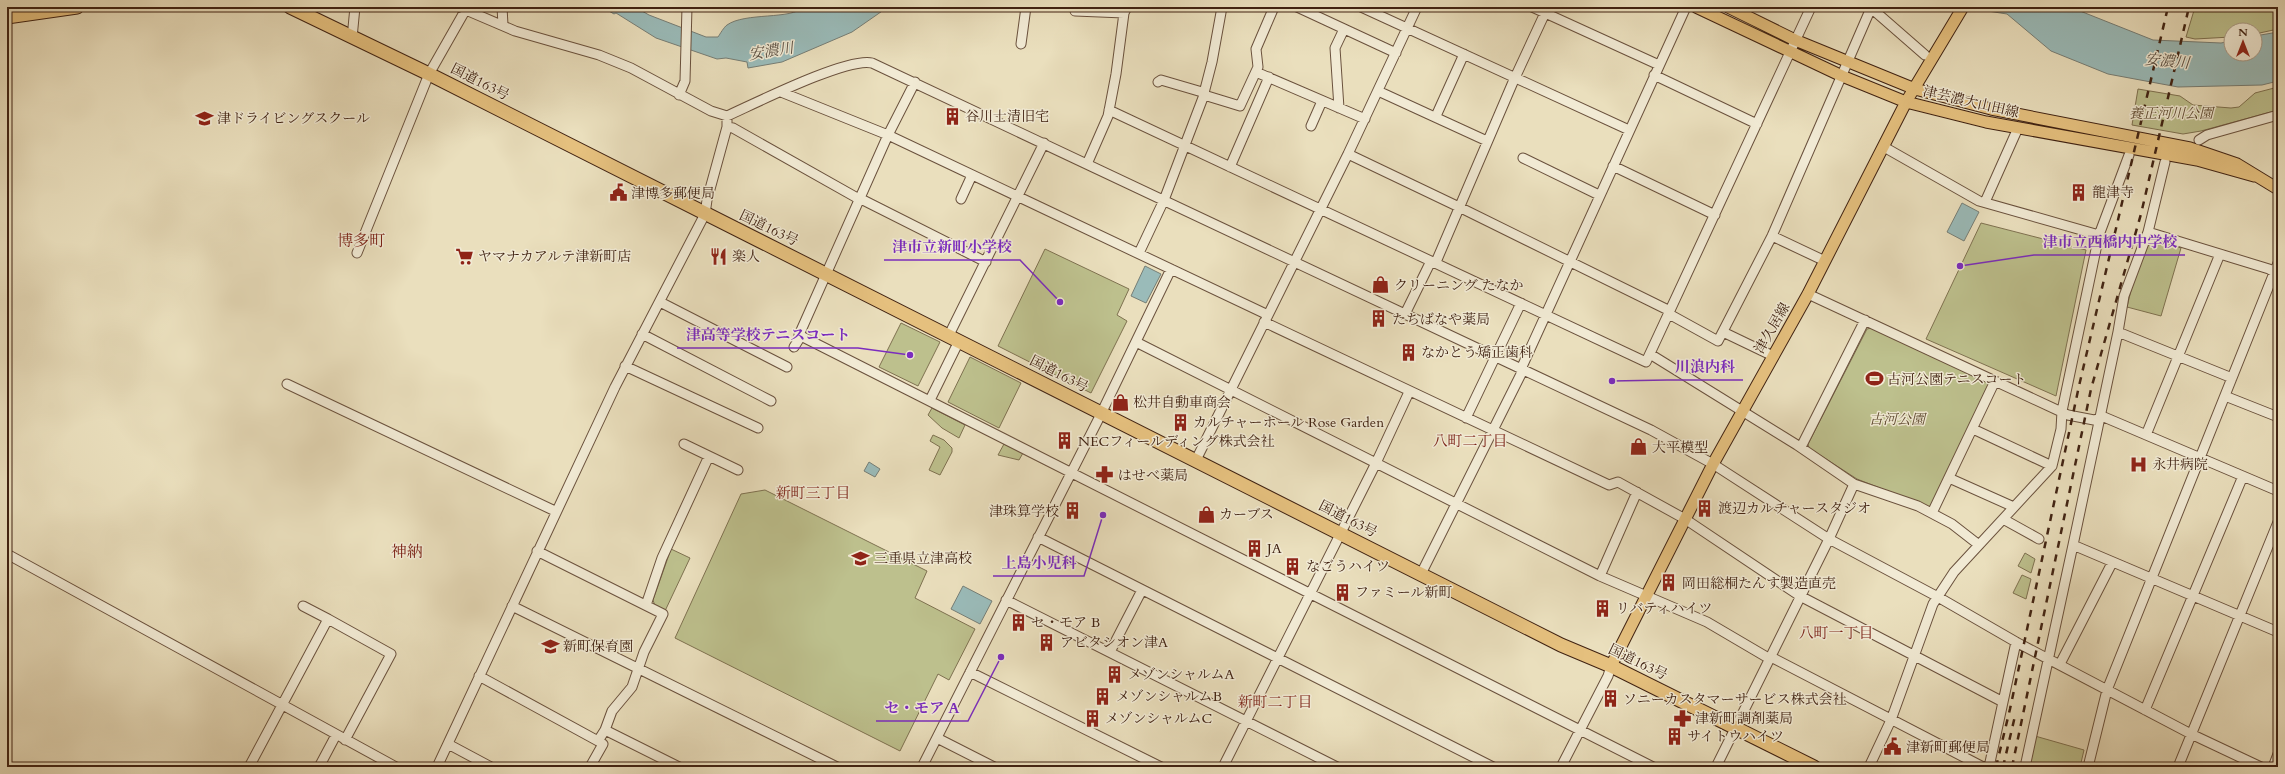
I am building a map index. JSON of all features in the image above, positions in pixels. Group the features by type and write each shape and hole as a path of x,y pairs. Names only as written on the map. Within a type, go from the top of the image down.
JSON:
{"highway":[{"path":"7,17 77,7"},
{"name":"国道163号","path":"290,7 428,74 1562,645 1611,666 1814,767"}],"main road":[{"name":"津芸濃大山田線","path":"1696,7 1842,76 1906,102 2018,128 2168,154 2254,176"},
{"name":"津芸濃大山田線","path":"1728,7 1795,40 1915,89 1991,109 2190,148 2237,164 2254,176 2278,189"},
{"name":"津久居線","path":"1611,666 1714,464 1808,294 1906,102 1963,7"}],"street":[{"path":"352,38 355,7"},
{"path":"502,7 503,25"},
{"path":"679,95 685,80 686,7"},
{"path":"1021,44 1026,7"},
{"path":"1075,7 1075,12 1126,10 1109,110 1086,164"},
{"path":"1139,253 1164,200 1186,146 1204,94 1212,62 1222,7"},
{"path":"1158,82 1161,80 1240,106 1258,67 1256,49 1274,7"},
{"path":"1297,7 1396,52"},
{"path":"1361,7 1629,130"},
{"path":"1196,460 1348,154 1417,7"},
{"path":"1532,7 1547,11 1659,65"},
{"path":"1421,574 1521,374 1521,369 1545,314 1686,7"},
{"path":"1109,110 1646,362 1811,7"},
{"path":"357,253 428,74 463,8 503,25 599,55 625,65 679,95 711,111 727,116 817,76 866,62 915,82 1651,430 1714,464 1829,539 1938,597 2016,642 2191,734 2261,767"},
{"path":"1348,154 1668,310 1669,314 1718,341 1772,236 1871,8 1925,55"},
{"path":"1405,314 1433,262 1459,207 1487,140 1547,11"},
{"path":"1339,108 1335,48 1344,29"},
{"path":"1436,116 1464,54"},
{"path":"1256,72 1365,119"},
{"path":"1654,75 1757,124"},
{"path":"1230,167 1269,78"},
{"path":"794,347 801,336 799,335 825,274 888,135 915,82"},
{"path":"1378,91 1487,140"},
{"path":"781,92 888,135 1017,197 1139,253 1409,392 1609,486 1618,482 1685,520 1800,596 2003,702"},
{"path":"1311,126 1322,101"},
{"path":"2199,140 2207,135 2278,115"},
{"path":"437,767 536,551 625,366 705,214 707,200 727,127 727,116"},
{"path":"727,127 734,128 859,199 986,262"},
{"path":"1985,202 2018,128"},
{"path":"930,400 986,262 1044,143"},
{"path":"1884,147 1979,201 2099,235"},
{"path":"1869,767 1891,720 1933,604 1954,572 2052,466 2063,418 2062,411 2099,235 2129,155"},
{"path":"1523,158 1600,195"},
{"path":"2025,767 2118,332 2124,296 2148,232 2165,162"},
{"path":"1613,166 1715,215"},
{"path":"961,199 972,175"},
{"path":"2088,767 2107,690 2277,270 2148,232"},
{"path":"1772,236 1825,261"},
{"path":"2146,435 2220,254"},
{"path":"922,767 1101,413 1171,269"},
{"path":"1808,294 2068,415 2094,420 2104,417 2278,491"},
{"path":"660,302 787,367"},
{"path":"1466,418 1520,303"},
{"path":"1801,447 1866,320"},
{"path":"1723,332 1773,356"},
{"path":"2118,332 2232,378"},
{"path":"642,334 771,401"},
{"path":"801,336 1653,767"},
{"path":"1136,342 1600,576 1707,622 1770,658 1983,767"},
{"path":"1650,354 1801,447 1854,484 1932,513 1952,524 1978,546"},
{"path":"625,366 758,428"},
{"path":"1932,513 1995,381"},
{"path":"287,384 555,511"},
{"path":"1223,767 1341,534 1409,392"},
{"path":"2225,396 2278,417"},
{"path":"1973,429 2052,466"},
{"path":"684,444 738,470"},
{"path":"646,605 662,558 710,456"},
{"path":"2145,710 2243,476"},
{"path":"1949,478 2014,507"},
{"path":"1716,767 1829,539 1854,484"},
{"path":"1600,576 1637,492"},
{"path":"2003,519 2038,540"},
{"path":"2178,767 2278,522"},
{"path":"1038,537 1493,767"},
{"path":"2073,545 2278,632"},
{"path":"536,551 663,614 638,669 632,687 612,711 606,730 598,741"},
{"path":"7,554 396,767"},
{"path":"2060,664 2112,562"},
{"path":"1110,652 1142,590"},
{"path":"1006,600 1337,767"},
{"path":"303,606 391,654 345,740"},
{"path":"512,606 638,669 821,764 837,767"},
{"path":"249,767 328,619"},
{"path":"1989,767 2016,642"},
{"path":"1561,767 1608,676 1611,666"},
{"path":"970,672 1161,767"},
{"path":"479,676 603,744 590,767"},
{"path":"606,730 679,767"},
{"path":"319,767 336,735"},
{"path":"937,738 994,767"},
{"path":"448,744 491,767"},
{"path":"2272,767 2278,754"}],"green space":[{"path":"2195,7 2278,7 2278,29 2263,32 2263,22 2223,22 2223,37 2195,39 2186,37"},
{"name":"養正河川公園","path":"2278,87 2278,110 2201,131 2183,134 2132,125 2138,89 2180,96 2193,105 2231,108 2239,107 2255,93"},
{"path":"1981,223 2086,250 2056,396 1926,339"},
{"path":"2152,238 2181,248 2161,316 2127,307 2134,278 2149,240"},
{"path":"1045,249 1129,289 1117,315 1127,321 1091,393 998,346"},
{"path":"901,323 940,342 918,386 879,367"},
{"name":"古河公園","path":"1871,328 1987,382 1988,385 1932,506 1928,507 1857,479 1809,448 1808,444 1867,329"},
{"path":"970,357 1021,383 999,428 948,402"},
{"path":"932,408 965,425 959,438 942,428 928,415"},
{"path":"933,435 944,440 952,448 952,452 940,475 929,470 940,447 930,441"},
{"path":"1004,444 1023,453 1019,460 998,455"},
{"path":"765,490 927,571 915,598 975,629 949,680 938,674 900,751 675,638 741,494"},
{"path":"671,549 690,558 665,611 655,606 653,600"},
{"path":"2025,553 2035,559 2031,573 2018,566"},
{"path":"2022,575 2031,579 2026,599 2013,593"},
{"path":"2035,736 2084,750 2080,767 2029,767"}],"water":[{"name":"安濃川","path":"602,7 635,7 649,15 706,37 718,37 726,26 735,21 789,13 797,11 803,7 888,7 852,32 782,62 748,68 747,62 726,58 717,59 656,38 616,13 614,14"},
{"name":"安濃川","path":"1971,7 2070,7 2153,40 2223,43 2223,62 2263,62 2263,35 2278,32 2278,81 2262,85 2178,87 2108,74 2051,51 2007,14"},
{"path":"1962,203 1979,212 1964,241 1947,232"},
{"path":"1145,266 1161,274 1146,303 1131,296"},
{"path":"869,462 880,469 875,477 864,471"},
{"path":"963,586 992,601 980,624 951,609"}],"railway":[{"path":"1996,767 2010,709 2079,386 2168,7"},
{"path":"2012,767 2091,389 2141,214 2189,7"},
{"path":"2003,767 2015,716"}],"place":[{"name":"谷川士清旧宅","path":"952,116"},
{"name":"津ドライビングスクール","path":"204,118"},
{"name":"龍津寺","path":"2079,192"},
{"name":"津博多郵便局","path":"618,193"},
{"name":"ヤマナカアルテ津新町店","path":"465,256"},
{"name":"楽人","path":"719,256"},
{"name":"津市立西橋内中学校","path":"1960,266"},
{"name":"クリーニング たなか","path":"1381,285"},
{"name":"津市立新町小学校","path":"1060,302"},
{"name":"たちばなや薬局","path":"1379,319"},
{"name":"なかとう矯正歯科","path":"1408,352"},
{"name":"津高等学校テニスコート","path":"910,355"},
{"name":"古河公園テニスコート","path":"1874,379"},
{"name":"川浪内科","path":"1612,381"},
{"name":"松井自動車商会","path":"1120,402"},
{"name":"カルチャーホール Rose Garden","path":"1180,422"},
{"name":"NECフィールディング株式会社","path":"1065,441"},
{"name":"大平模型","path":"1639,447"},
{"name":"永井病院","path":"2139,464"},
{"name":"はせべ薬局","path":"1105,475"},
{"name":"渡辺カルチャースタジオ","path":"1705,508"},
{"name":"津珠算学校","path":"1072,511"},
{"name":"カーブス","path":"1206,514"},
{"name":"上島小児科","path":"1103,515"},
{"name":"JA","path":"1254,548"},
{"name":"三重県立津高校","path":"861,558"},
{"name":"なごうハイツ","path":"1293,566"},
{"name":"岡田総桐たんす製造直売","path":"1669,583"},
{"name":"ファミール新町","path":"1342,592"},
{"name":"リバティハイツ","path":"1603,608"},
{"name":"セ・モア B","path":"1018,622"},
{"name":"アビタシオン津A","path":"1047,642"},
{"name":"新町保育園","path":"550,646"},
{"name":"セ・モア A","path":"1001,657"},
{"name":"メゾンシャルムA","path":"1115,674"},
{"name":"メゾンシャルムB","path":"1103,696"},
{"name":"ソニーカスタマーサービス株式会社","path":"1610,699"},
{"name":"メゾンシャルムC","path":"1092,718"},
{"name":"津新町調剤薬局","path":"1682,718"},
{"name":"サイトウハイツ","path":"1674,736"},
{"name":"津新町郵便局","path":"1893,747"}],"district":[{"name":"博多町","path":"361,241"},
{"name":"八町二丁目","path":"1470,441"},
{"name":"新町三丁目","path":"813,493"},
{"name":"神納","path":"407,552"},
{"name":"八町一丁目","path":"1836,633"},
{"name":"新町二丁目","path":"1275,702"}]}
